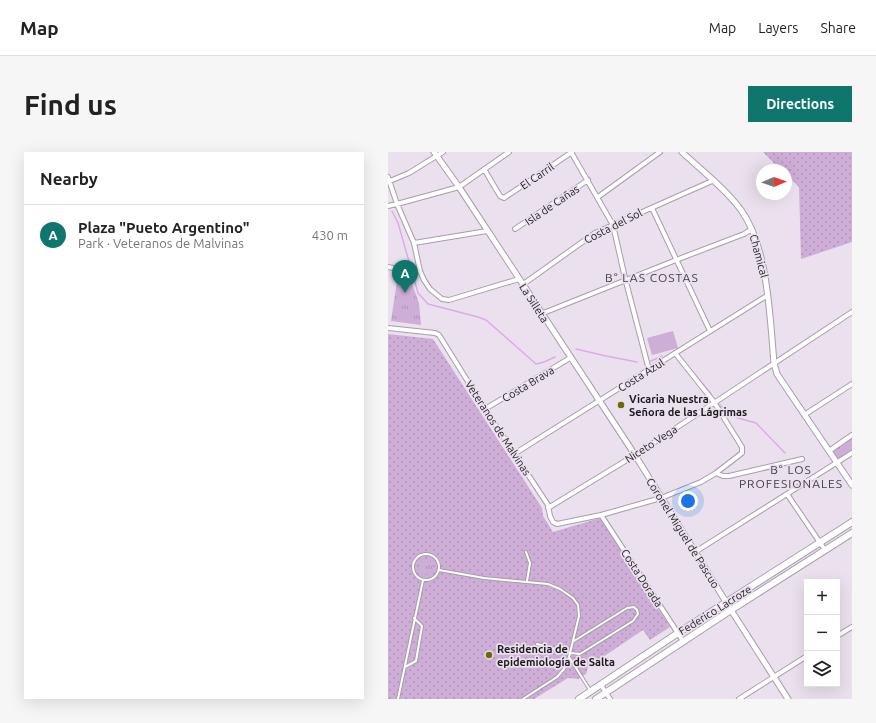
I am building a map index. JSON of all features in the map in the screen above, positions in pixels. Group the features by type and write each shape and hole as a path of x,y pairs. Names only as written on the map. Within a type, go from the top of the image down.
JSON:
{"main road":[{"name":"Federico Lacroze","path":"579,699 678,633 852,522"},
{"name":"Federico Lacroze","path":"596,699 683,641 852,533"}],"street":[{"path":"443,152 436,154 409,173 389,179 397,204 414,243 420,271 424,280 430,289 442,299 449,300 519,279"},
{"path":"388,206 459,187 509,152"},
{"path":"572,152 614,225 625,280 650,370"},
{"name":"El Carril","path":"484,169 500,196 504,198 572,152"},
{"path":"598,197 660,152"},
{"name":"Chamical","path":"682,152 734,202 746,218 757,243 768,295 774,363 777,374 852,485"},
{"name":"La Silleta","path":"436,154 634,455"},
{"name":"Isla de Cañas","path":"516,229 588,180"},
{"name":"Costa del Sol","path":"522,285 591,235 712,180"},
{"path":"652,208 710,331"},
{"path":"414,243 487,230"},
{"path":"541,314 752,230"},
{"path":"388,268 393,268"},
{"name":"Costa Azul","path":"514,454 768,295"},
{"name":"Niceto Vega","path":"548,508 634,455 852,312"},
{"name":"Veteranos de Malvinas","path":"388,328 435,333 439,335 485,409 548,505 553,522 557,524 601,515"},
{"path":"601,515 661,498 701,482 716,473 742,453 742,447 714,402 675,353"},
{"name":"Costa Brava","path":"485,409 570,358"},
{"path":"804,415 852,384"},
{"path":"829,451 852,435"},
{"path":"695,552 852,452"},
{"name":"Coronel Miguel de Pascuo","path":"634,455 788,699"},
{"path":"716,473 723,476 729,476 802,459"},
{"path":"788,494 825,550"},
{"name":"Costa Dorada","path":"601,515 683,641"},
{"path":"840,634 852,627"},
{"path":"739,699 804,658"},
{"path":"601,684 610,699"}],"lane":[{"path":"526,552 530,563 526,582"},
{"path":"427,554 432,555 438,561 439,570 431,579 423,580 416,575 414,571 414,562 419,556 427,554"},
{"path":"439,570 484,578 548,584 560,589 573,598 578,605 579,616 570,654 564,669 557,677 523,699"},
{"path":"398,699 423,580"},
{"path":"537,644 570,654 580,654 633,621 638,614 637,610 634,607 627,608 573,642"},
{"path":"405,667 416,661 422,626 414,618"},
{"path":"569,657 590,691"}],"green space":[{"path":"763,152 852,152 852,242 801,259 799,187 792,180 792,164 775,164"},
{"path":"408,273 419,303 421,325 391,321 398,274"},
{"path":"673,331 678,348 652,355 647,338"},
{"path":"388,334 433,339 542,508 543,516 553,532 600,518 670,627 650,640 643,630 588,667 586,674 578,679 568,678 534,699 388,699"},
{"path":"852,438 852,452 837,462 830,451"},
{"path":"423,560 429,560 433,564 433,570 429,574 423,574 419,570 419,564"}],"waterway":[{"path":"392,211 398,223 418,293 428,304 486,320 536,364 555,357"},
{"path":"576,349 637,362"},
{"path":"651,361 662,356"},
{"path":"682,359 711,394"},
{"path":"719,404 727,412 738,418 756,423 785,453"}],"place":[{"name":"Plaza \"Pueto Argentino\"","path":"405,293"},
{"name":"Vicaria Nuestra Señora de las Lágrimas","path":"621,405"},
{"name":"Residencia de epidemiología de Salta","path":"489,655"}],"district":[{"name":"B° LAS COSTAS","path":"652,277"},
{"name":"B° LOS PROFESIONALES","path":"791,476"}]}
